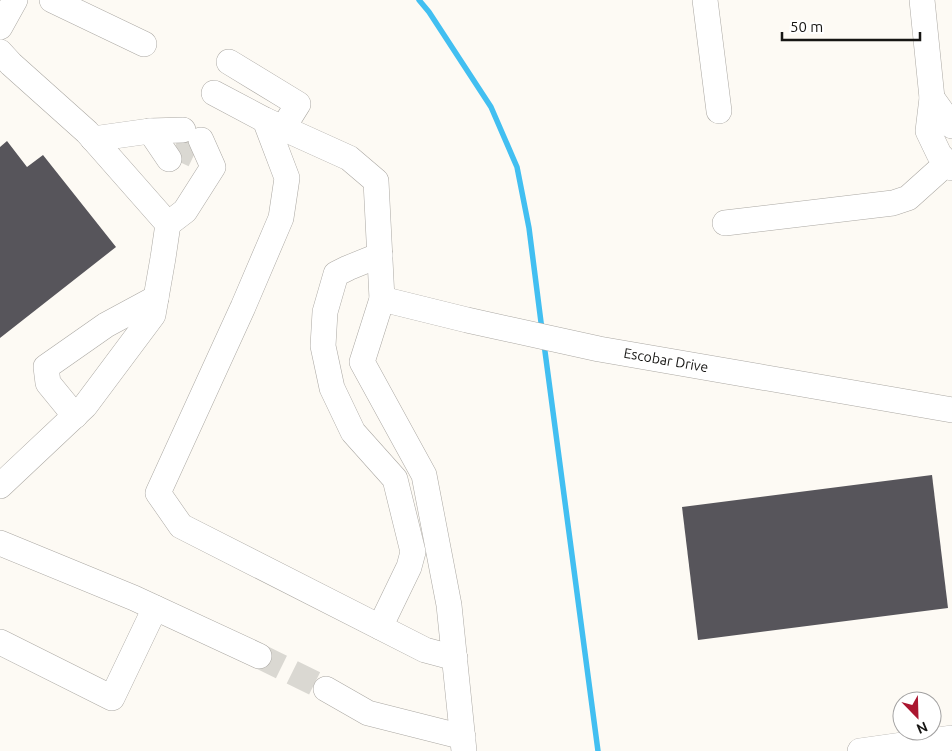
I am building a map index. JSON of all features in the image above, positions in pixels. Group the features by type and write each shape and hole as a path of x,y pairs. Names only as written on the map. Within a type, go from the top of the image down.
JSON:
{"street":[{"path":"0,27 15,0"},
{"path":"52,0 144,44"},
{"path":"705,0 719,111"},
{"path":"725,223 893,203 908,198 950,165 939,154 928,131 932,98 922,0"},
{"path":"0,52 93,139 168,224"},
{"path":"229,62 298,104 274,124"},
{"path":"214,93 274,124 349,158 376,180 382,299 362,362 424,475 449,605 463,744 368,713 326,689"},
{"path":"932,98 952,126"},
{"path":"274,124 287,178 281,218 243,307 158,493 182,526 425,650 455,658"},
{"path":"0,486 85,406 153,315 168,224 186,211 189,152 150,130 93,139"},
{"path":"380,255 336,274 325,312 323,346 332,388 353,432 395,479 413,552 409,568 380,627"},
{"path":"75,416 48,382 46,367 106,325 156,298"},
{"name":"Escobar Drive","path":"382,299 600,349 952,410"},
{"path":"0,543 155,608 259,656"},
{"path":"0,642 112,698 155,608"},
{"path":"860,751 952,738"}],"building":[{"path":"7,141 27,167 43,155 116,247 0,338 0,147"},
{"path":"932,475 948,608 698,640 682,507"}],"waterway":[{"path":"419,0 429,12 491,107 517,167 529,228 542,330"},
{"path":"544,344 598,751"}],"tunnel":[{"path":"175,146 194,155"},
{"path":"259,656 326,689"}]}
